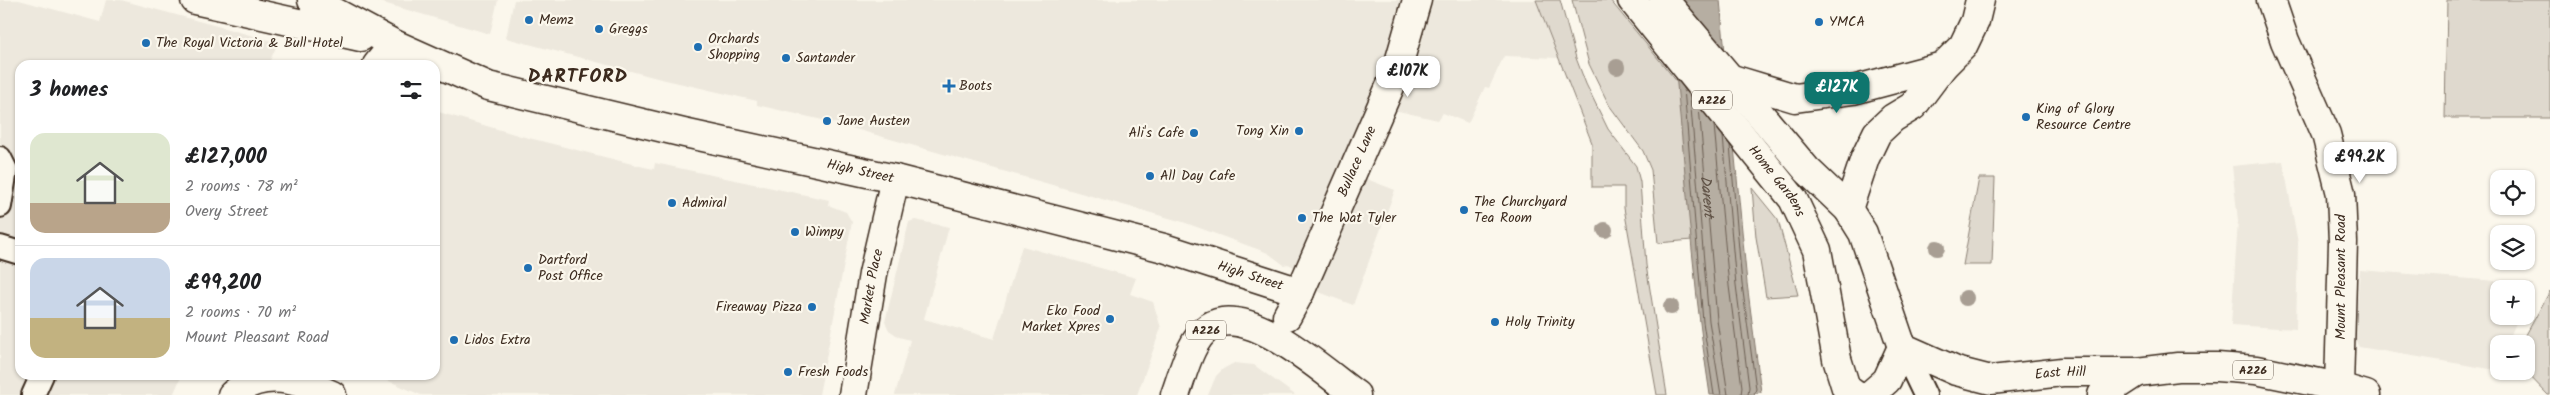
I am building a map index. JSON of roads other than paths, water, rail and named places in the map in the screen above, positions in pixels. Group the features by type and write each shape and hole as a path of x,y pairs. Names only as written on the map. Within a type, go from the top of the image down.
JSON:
{"street":[{"name":"High Street","path":"195,0 394,44"},
{"name":"High Street","path":"312,0 394,44 430,60"},
{"name":"Bullace Lane","path":"1300,292 1396,73 1417,0"},
{"name":"Home Gardens","path":"1632,0 1792,199 1817,250 1838,358 1846,388 1855,395"},
{"name":"A226","path":"1664,0 1807,170 1848,209 1862,233 1902,347"},
{"path":"1848,209 1865,158 1877,133 1893,118 1913,106 1943,66 1955,56 1968,38 1976,21 1980,0"},
{"name":"Mount Pleasant Road","path":"2271,0 2285,41 2326,134 2341,194 2343,242 2339,387"},
{"path":"381,60 394,44"},
{"name":"High Street","path":"440,65 488,86 684,133 895,179 1164,248 1300,292 1280,326"},
{"path":"1732,79 1795,98 1853,90 1943,66"},
{"name":"Market Place","path":"853,395 873,274 895,179"},
{"name":"A226","path":"1175,395 1194,345 1209,327 1225,321 1280,326 1356,395"},
{"path":"1870,395 1887,380 1902,347"},
{"name":"East Hill","path":"1902,347 1956,371 1991,380 2062,372 2136,372 2178,367 2217,367 2256,370 2339,387 2366,395"},
{"name":"East Hill","path":"2102,395 2136,372"},
{"path":"246,384 263,380"},
{"path":"293,380 332,395"}],"lane":[{"path":"0,158 6,170 0,206"},
{"path":"0,247 15,252"},
{"path":"1902,347 1925,395"},
{"path":"33,395 40,380"}],"water":[{"name":"Darent","path":"1668,0 1720,0 1747,283 1761,392 1749,395 1710,395 1697,296"}],"place":[{"name":"Memz","path":"529,20"},
{"name":"YMCA","path":"1819,22"},
{"name":"Greggs","path":"599,29"},
{"name":"The Royal Victoria & Bull Hotel","path":"146,43"},
{"name":"Orchards Shopping","path":"698,47"},
{"name":"Santander","path":"786,58"},
{"name":"Boots","path":"949,86"},
{"name":"King of Glory Resource Centre","path":"2026,117"},
{"name":"Jane Austen","path":"827,121"},
{"name":"Tong Xin","path":"1299,131"},
{"name":"Ali's Cafe","path":"1194,133"},
{"name":"All Day Cafe","path":"1150,176"},
{"name":"Admiral","path":"672,203"},
{"name":"The Churchyard Tea Room","path":"1464,210"},
{"name":"The Wat Tyler","path":"1302,218"},
{"name":"Wimpy","path":"795,232"},
{"name":"Dartford Post Office","path":"528,268"},
{"name":"Fireaway Pizza","path":"812,307"},
{"name":"Eko Food Market Xpres","path":"1110,319"},
{"name":"Holy Trinity","path":"1495,322"},
{"name":"Lidos Extra","path":"454,340"},
{"name":"Fresh Foods","path":"788,372"}],"district":[{"name":"DARTFORD","path":"578,77"}]}
